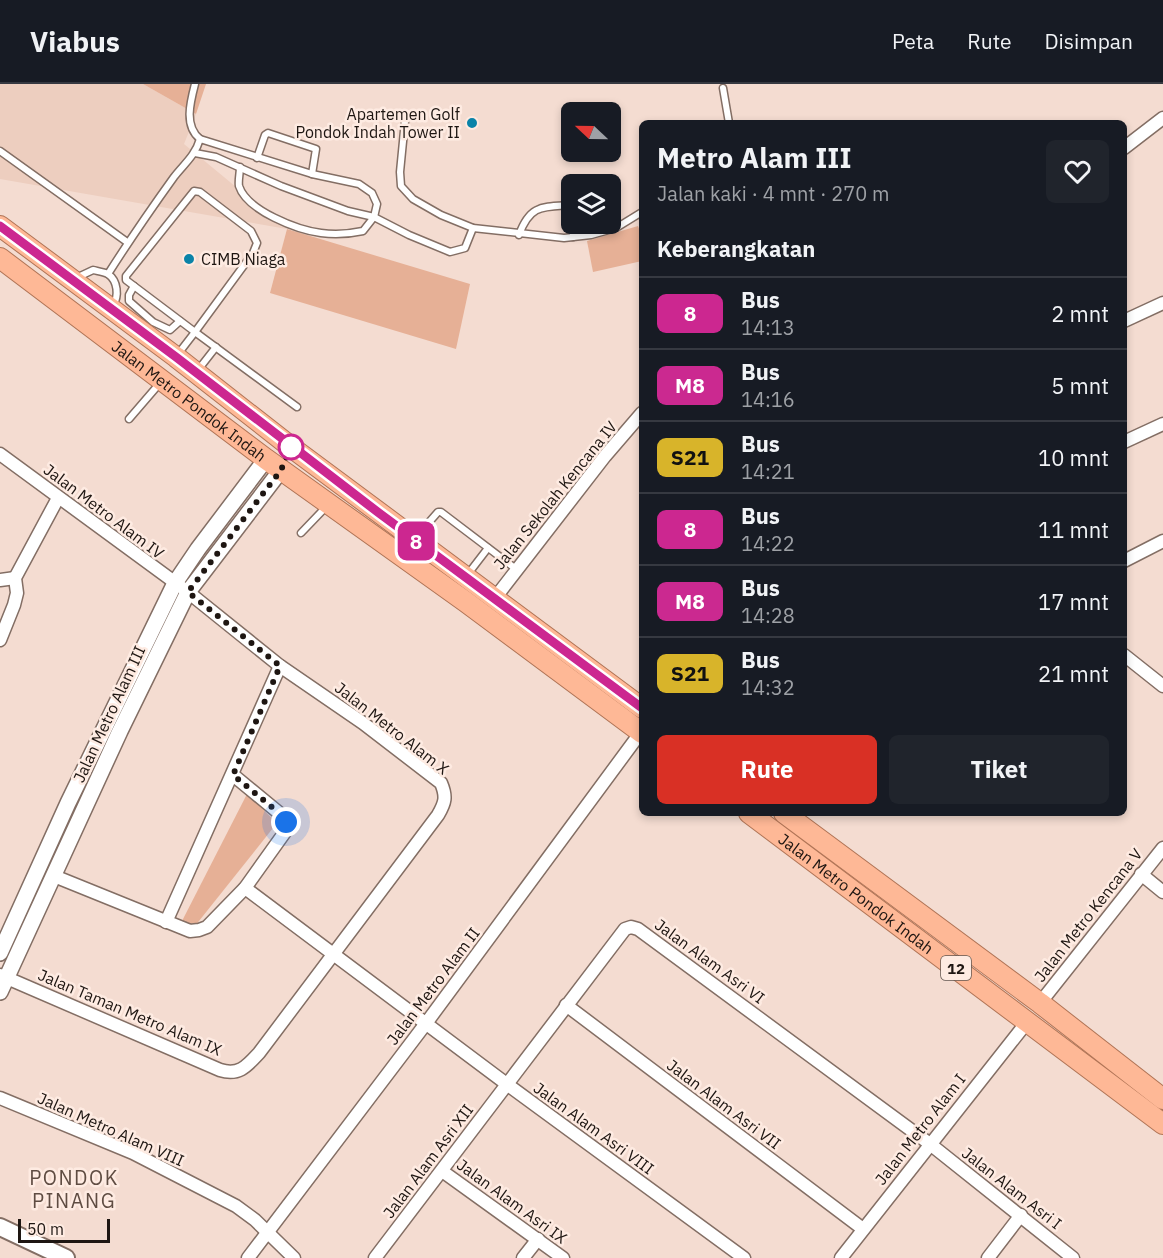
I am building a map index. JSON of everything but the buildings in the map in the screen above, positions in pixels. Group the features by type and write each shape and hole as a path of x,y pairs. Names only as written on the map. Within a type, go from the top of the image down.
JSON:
{"highway":[{"name":"Jalan Metro Pondok Indah","path":"0,226 176,357 291,447 639,706"},
{"name":"Jalan Metro Pondok Indah","path":"0,258 274,464 639,730"},
{"name":"Jalan Metro Pondok Indah","path":"753,816 1163,1124"},
{"name":"Jalan Metro Pondok Indah","path":"788,816 1163,1099"}],"main road":[{"path":"0,1227 66,1258"}],"street":[{"path":"1127,146 1163,118"},
{"path":"1127,320 1163,303"},
{"name":"Jalan Sekolah Kencana IV","path":"495,598 605,456 639,416"},
{"path":"1127,441 1163,424"},
{"name":"Jalan Metro Alam IV","path":"0,454 188,592"},
{"name":"Jalan Metro Alam III","path":"0,953 68,803 175,583 198,549 274,464"},
{"name":"Jalan Metro Alam III","path":"0,992 3,976 54,876 120,731 188,592 274,464"},
{"path":"0,640 17,593 15,578 58,498"},
{"path":"1127,560 1157,549 1163,541"},
{"path":"0,580 15,578"},
{"name":"Jalan Metro Alam X","path":"188,592 280,666 363,723 441,783 446,795 445,804 438,815 259,1053 240,1070"},
{"path":"1127,657 1163,686"},
{"path":"166,922 280,666"},
{"name":"Jalan Metro Alam II","path":"248,1258 639,736"},
{"path":"54,876 190,931 207,927 245,888 285,832 284,817 233,775"},
{"name":"Jalan Metro Kencana V","path":"1040,1004 1163,848"},
{"path":"1141,874 1163,892"},
{"path":"245,888 427,1022"},
{"name":"Jalan Alam Asri VI","path":"508,1085 625,928 631,927 638,929 930,1144"},
{"name":"Jalan Taman Metro Alam IX","path":"3,976 220,1070 230,1073 240,1070"},
{"name":"Jalan Alam Asri VII","path":"566,1005 863,1229"},
{"name":"Jalan Alam Asri VIII","path":"427,1022 508,1085 744,1258"},
{"name":"Jalan Metro Alam I","path":"841,1258 1027,1022"},
{"name":"Jalan Alam Asri XII","path":"375,1258 508,1085"},
{"name":"Jalan Metro Alam VIII","path":"0,1098 157,1165 236,1206 255,1220 294,1258"},
{"name":"Jalan Alam Asri I","path":"930,1144 1073,1258"},
{"name":"Jalan Alam Asri IX","path":"442,1171 564,1258"},
{"path":"988,1258 1021,1215"},
{"path":"524,1258 538,1239"}],"lane":[{"path":"195,84 189,121 193,134 200,139 257,158 312,174 359,184 372,194 377,204 374,217 363,231 339,235 297,227 265,214 252,203 239,186 240,168"},
{"path":"723,88 728,120"},
{"path":"405,121 400,172 401,186 413,199 441,215 473,228 519,235 573,237 616,228 639,214"},
{"path":"257,158 265,135 268,133 316,149 312,174"},
{"path":"108,274 177,173 195,153 200,139"},
{"path":"0,151 128,242"},
{"path":"195,153 216,157 281,186 374,217 450,252 465,248 473,228"},
{"path":"176,357 195,332 253,253 257,243 251,231 200,192 194,191 126,276 126,280 180,321 195,332 216,347 297,407"},
{"path":"519,235 525,218 537,209 548,205 561,205"},
{"path":"73,281 77,276 93,270 108,274 117,286 116,303 111,309"},
{"path":"134,286 129,295 129,301 153,322 170,330 180,321"},
{"path":"196,373 216,347"},
{"path":"129,419 162,380"},
{"path":"301,533 329,504"},
{"path":"414,539 438,512 441,512 516,569"},
{"path":"466,577 488,548"}],"shaded area":[{"path":"0,84 143,84 196,114 184,144 287,229 0,179"},
{"path":"143,84 206,84 196,114"},
{"path":"638,226 639,262 593,272 587,241 611,234 621,234 621,231"},
{"path":"287,229 470,284 456,349 270,293"},
{"path":"247,794 277,823 195,926 181,923"}],"bus line":[{"name":"8","path":"0,226 176,357 291,447 639,706"}],"place":[{"name":"Apartemen Golf Pondok Indah Tower II","path":"472,123"},
{"name":"CIMB Niaga","path":"189,259"}],"district":[{"name":"PONDOK PINANG","path":"74,1188"}],"route":[{"path":"286,822 284,817 233,775 280,666 188,592 281,470 291,447"}]}
